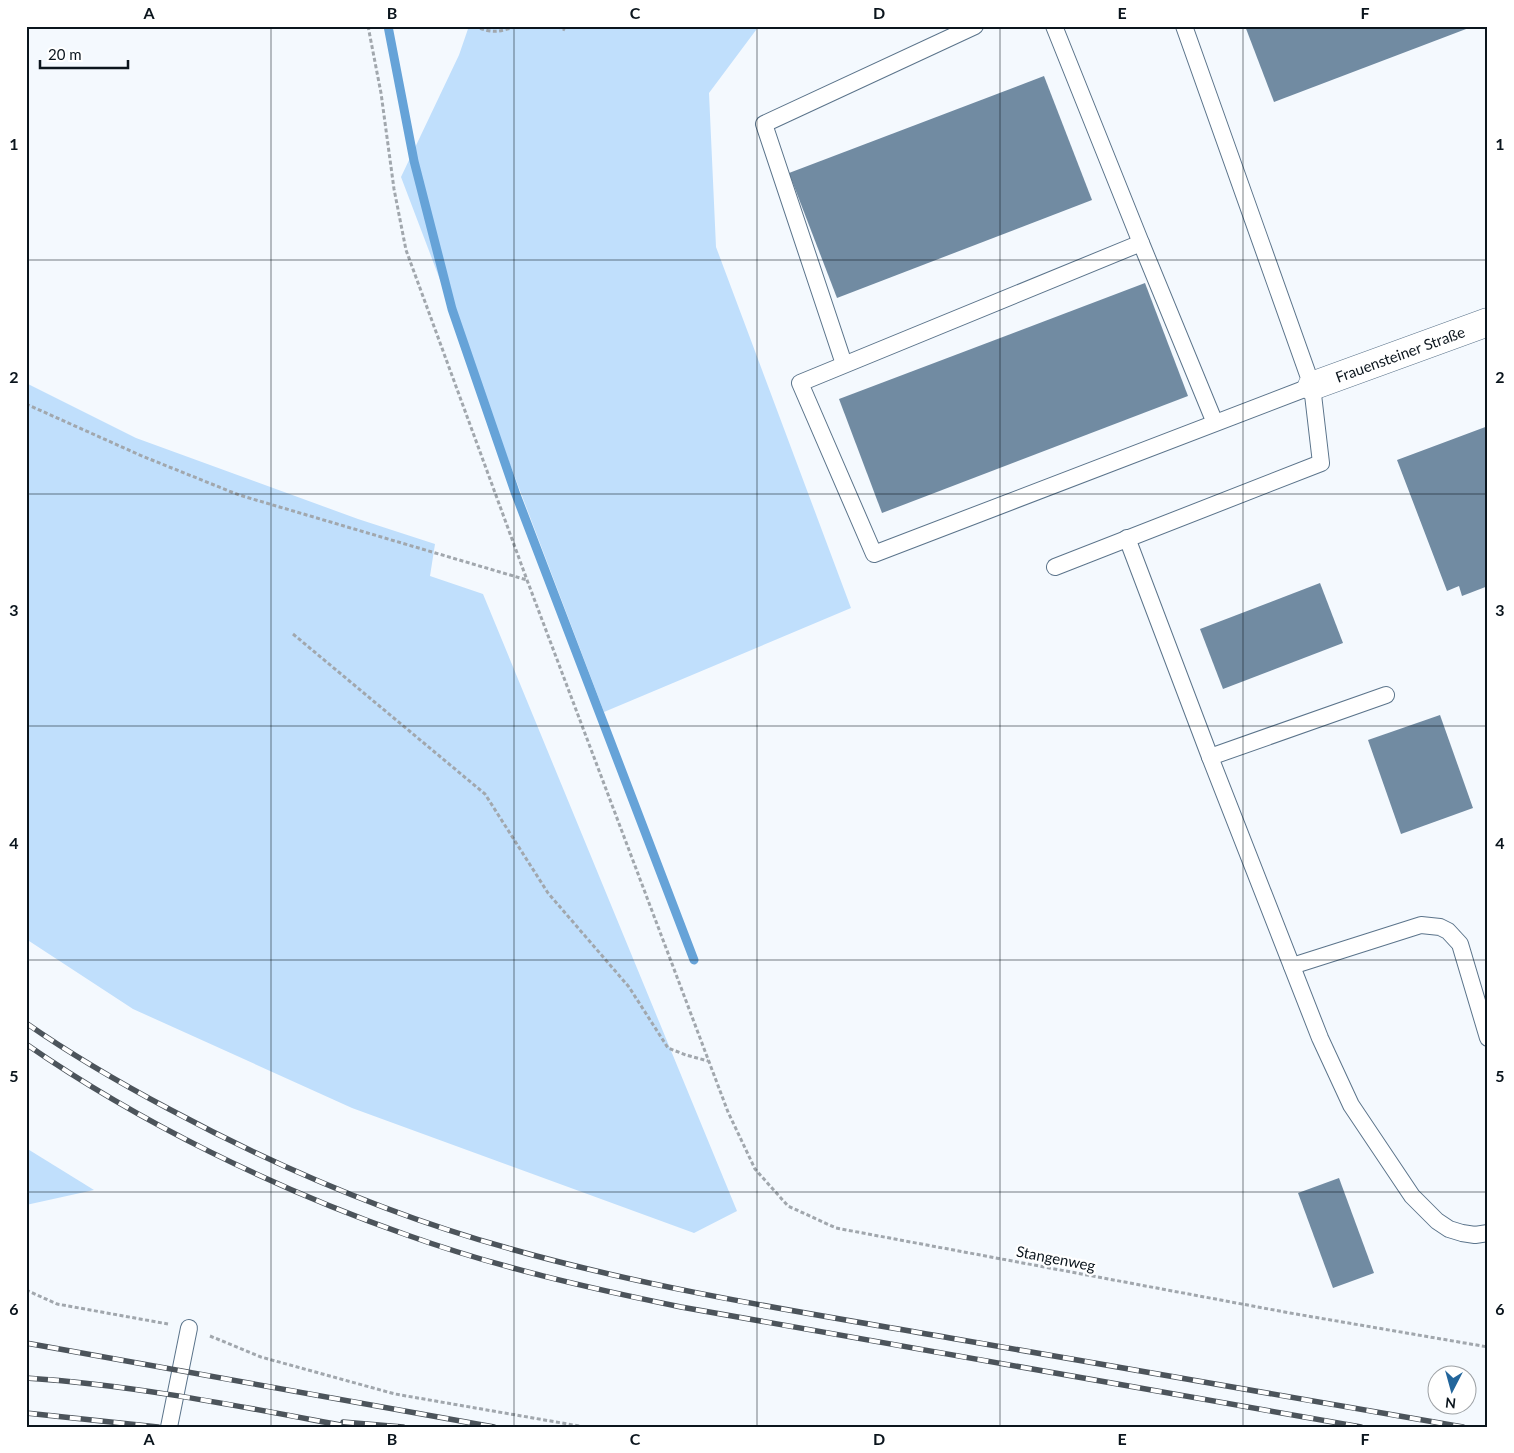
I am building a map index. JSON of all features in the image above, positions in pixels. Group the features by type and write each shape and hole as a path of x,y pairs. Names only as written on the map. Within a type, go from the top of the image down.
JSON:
{"street":[{"name":"Frauensteiner Straße","path":"1312,386 1488,322"}],"lane":[{"path":"844,364 764,124 975,26"},
{"path":"1054,26 1140,243 1215,423"},
{"path":"1055,567 1321,463 1312,386 1184,26"},
{"path":"1140,243 800,383 874,554 1312,386"},
{"path":"1127,538 1320,1038 1351,1105 1412,1196 1437,1221 1449,1229 1474,1235 1488,1234"},
{"path":"1210,757 1386,696"},
{"path":"1292,966 1421,925 1440,927 1448,931 1460,944 1488,1038"},
{"path":"169,1427 189,1328"}],"path":[{"name":"Stangenweg","path":"368,26 381,93 394,189 406,250 527,580 728,1112 755,1169 788,1206 836,1228 1290,1313 1488,1347"},
{"path":"474,26 485,31 497,32 517,26"},
{"path":"557,26 565,30"},
{"path":"26,404 142,456 239,495 527,580"},
{"path":"293,634 485,794 548,893 629,987 668,1048 709,1061"},
{"path":"26,1290 57,1304 189,1328 261,1357 395,1394 585,1427"}],"shaded area":[{"path":"469,26 759,26 709,93 716,247 851,608 604,712 401,177 459,55"},
{"path":"26,383 136,438 358,519 435,544 430,576 483,594 737,1211 694,1233 352,1108 133,1009 26,939"},
{"path":"26,1148 94,1190 26,1205"}],"building":[{"path":"1245,26 1474,26 1274,102"},
{"path":"1044,76 1092,200 837,298 789,173"},
{"path":"1145,283 1188,396 882,513 839,399"},
{"path":"1488,426 1488,586 1462,596 1459,586 1447,591 1397,460"},
{"path":"1320,583 1343,643 1223,689 1200,629"},
{"path":"1440,715 1473,808 1401,834 1368,740"},
{"path":"1339,1178 1374,1273 1333,1288 1298,1193"}],"waterway":[{"path":"388,26 414,161 452,309 515,492 694,960"}],"railway":[{"path":"26,1023 132,1089 251,1151 379,1205 467,1236 511,1249 621,1277 732,1300 1463,1427"},
{"path":"26,1044 115,1101 210,1152 308,1197 358,1217 474,1257 577,1284 681,1307 1361,1427"},
{"path":"26,1343 494,1427"},
{"path":"26,1378 148,1391 351,1427"},
{"path":"26,1413 158,1427"},
{"path":"343,1422 403,1427"}]}
